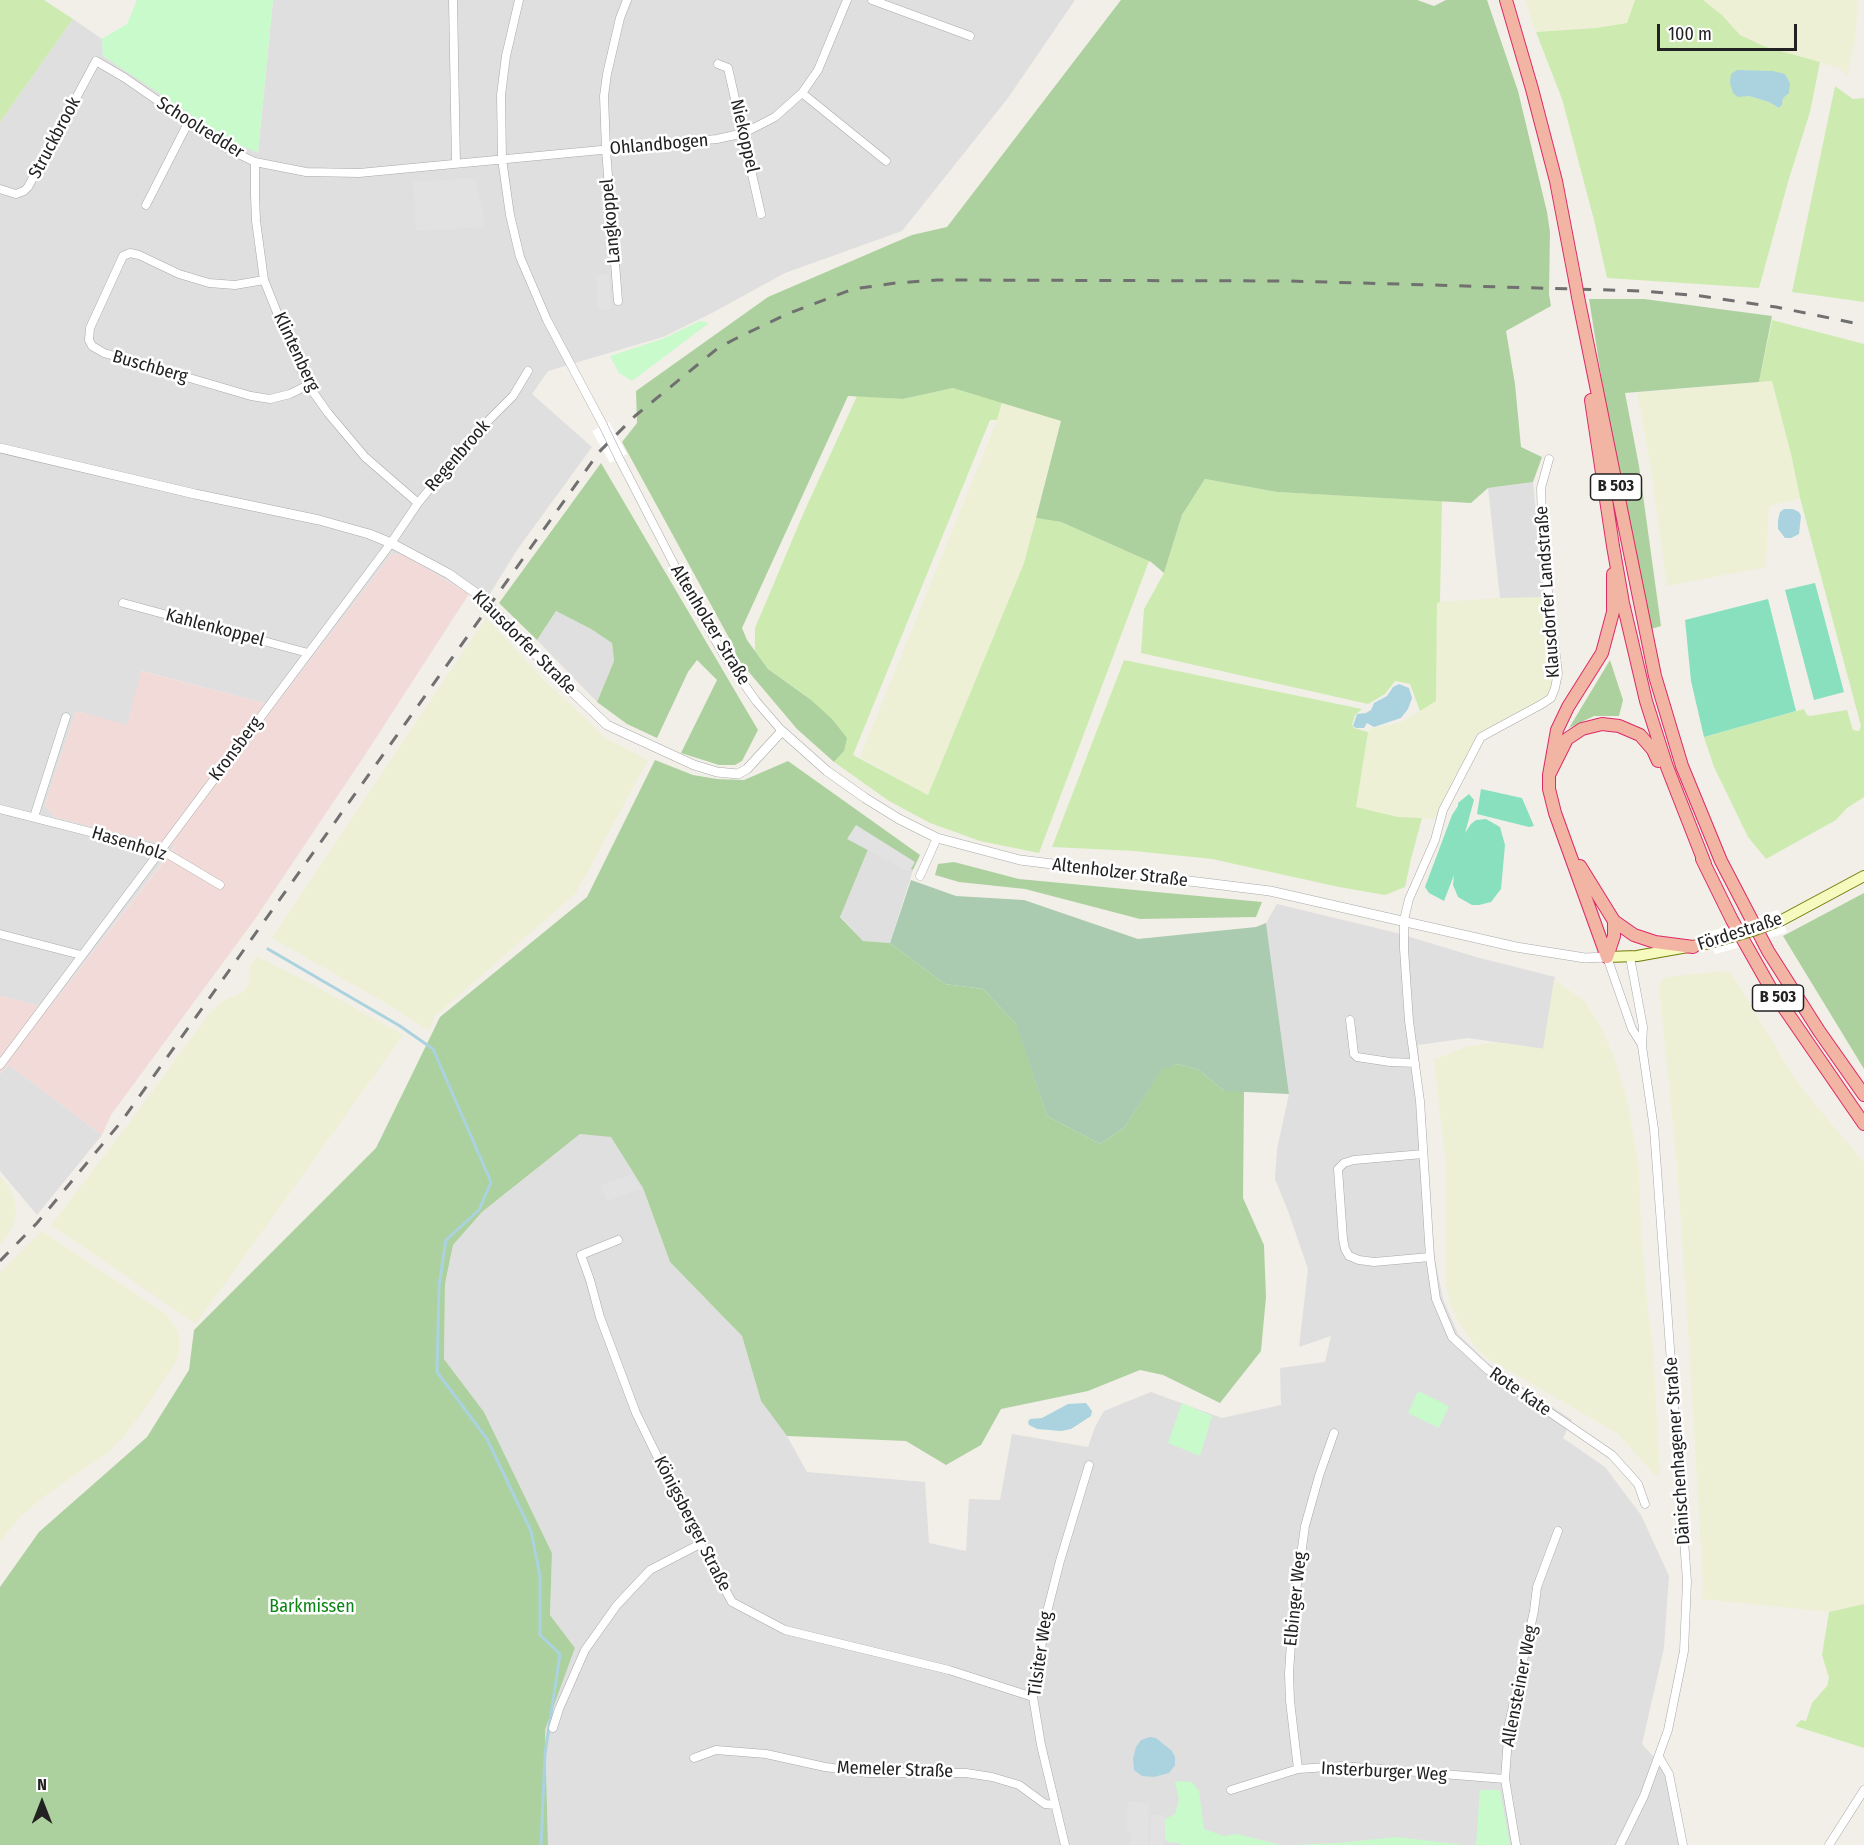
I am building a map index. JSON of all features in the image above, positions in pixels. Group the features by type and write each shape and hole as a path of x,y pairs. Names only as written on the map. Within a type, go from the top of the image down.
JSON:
{"highway":[{"name":"B 503","path":"1506,0 1556,181 1655,676 1682,766 1721,861 1768,951 1819,1031 1864,1095"},
{"name":"B 503","path":"1578,297 1596,441 1623,603 1646,701 1667,767 1705,864 1732,920 1771,989 1864,1124"},
{"path":"1607,957 1553,805 1549,789 1549,775 1557,730 1568,707 1602,652 1613,612 1613,546"},
{"path":"1549,775 1567,739 1582,729 1602,724 1619,726 1640,735 1653,750 1705,864"},
{"path":"1566,842 1614,921 1634,935 1655,942 1693,947"},
{"path":"1607,957 1614,936 1614,921"}],"main road":[{"name":"Fördestraße","path":"1607,957 1630,957 1710,944 1752,931 1782,920 1864,876"}],"street":[{"path":"453,0 456,163"},
{"name":"Altenholzer Straße","path":"519,0 506,56 501,96 502,159 510,215 520,257 547,320 694,603 725,657 756,701 782,731 827,771 899,819 937,838 1020,860 1270,891 1516,947 1585,957 1607,957"},
{"name":"Langkoppel","path":"618,301 604,96 620,18 627,0"},
{"name":"Ohlandbogen","path":"502,159 717,139 744,133 775,117 802,93 818,70 846,0"},
{"path":"872,0 970,36"},
{"name":"Schoolredder","path":"96,61 125,78 226,148 255,162 306,172 333,174 502,159"},
{"name":"Struckbrook","path":"0,189 16,194 28,187 96,61"},
{"name":"Niekoppel","path":"718,64 728,68 761,214"},
{"path":"802,93 886,161"},
{"path":"146,205 188,123"},
{"name":"Klintenberg","path":"255,162 256,221 264,280 308,385 365,457 418,503"},
{"name":"Buschberg","path":"264,280 235,285 208,283 179,274 130,253 123,256 90,328 89,340 92,346 104,353 251,396 270,399 290,394 308,385"},
{"name":"Regenbrook","path":"391,543 418,503 476,433 513,396 528,371"},
{"name":"Klausdorfer Straße","path":"0,448 195,494 320,520 391,543 449,574 480,596 559,679 608,725 694,765 717,772 738,774 747,769 782,731"},
{"name":"Klausdorfer Landstraße","path":"1404,920 1409,899 1435,840 1443,810 1481,737 1542,704 1551,698 1555,688 1558,673 1544,551 1541,488 1549,459"},
{"name":"Kronsberg","path":"0,1065 391,543"},
{"name":"Kahlenkoppel","path":"123,603 308,653"},
{"path":"34,817 66,717"},
{"name":"Hasenholz","path":"0,809 161,850 220,885"},
{"path":"920,876 937,838"},
{"name":"Rote Kate","path":"1404,920 1409,1021 1420,1101 1430,1257 1436,1299 1452,1337 1488,1370 1612,1455 1638,1484 1645,1504"},
{"path":"0,934 81,955"},
{"name":"Dänischenhagener Straße","path":"1607,957 1632,1029 1642,1046"},
{"name":"Dänischenhagener Straße","path":"1620,1845 1644,1796 1668,1730 1684,1651 1687,1581 1654,1129 1642,1046 1643,1027 1630,957"},
{"path":"1350,1020 1354,1053 1357,1057 1415,1063"},
{"path":"1423,1154 1354,1160 1344,1163 1338,1169 1343,1239 1345,1249 1350,1256 1374,1262 1430,1257"},
{"name":"Königsberger Straße","path":"618,1240 581,1255 600,1317 636,1413 700,1544 732,1602 785,1630 949,1670 1033,1697"},
{"name":"Elbinger Weg","path":"1298,1769 1290,1701 1293,1612 1305,1526 1334,1433"},
{"name":"Tilsiter Weg","path":"1065,1845 1041,1745 1033,1697 1047,1612 1089,1465"},
{"name":"Allensteiner Weg","path":"1516,1845 1505,1779 1509,1724 1534,1611 1537,1587 1558,1531"},
{"path":"553,1728 585,1650 617,1605 650,1570 700,1544"},
{"name":"Memeler Straße","path":"694,1758 716,1750 766,1754 825,1767 868,1773 966,1773 992,1777 1019,1785 1045,1804 1055,1805"},
{"path":"1659,1757 1670,1774 1683,1845"},
{"name":"Insterburger Weg","path":"1231,1790 1298,1769 1354,1767 1505,1779"},
{"path":"1830,1845 1864,1790"}],"shaded area":[{"path":"273,0 1075,0 1008,98 902,231 785,273 663,337 548,371 532,394 592,447 517,550 488,597 469,594 402,554 391,555 275,706 142,671 127,726 76,711 45,805 54,817 175,846 49,1008 0,996 0,122 73,19 102,39 103,56 258,153"},
{"path":"476,178 485,227 416,231 413,182"},
{"path":"609,274 611,309 598,309 596,275"},
{"path":"1533,482 1544,598 1500,598 1488,488"},
{"path":"402,554 469,594 255,919 111,1115 102,1135 9,1065 0,1074 0,996 49,1008 175,847 54,817 45,805 76,711 127,725 141,671 275,706 391,555"},
{"path":"556,611 612,643 614,661 597,702 537,640"},
{"path":"856,825 915,862 909,872 847,839"},
{"path":"869,847 913,870 890,943 863,941 840,916"},
{"path":"1277,904 1397,933 1476,957 1555,977 1544,1049 1468,1038 1418,1045 1435,1259 1443,1299 1458,1334 1488,1363 1572,1420 1563,1438 1605,1467 1641,1515 1669,1576 1664,1648 1642,1744 1669,1774 1683,1845 548,1845 545,1730 575,1648 550,1615 552,1553 484,1412 444,1359 445,1284 453,1245 482,1212 580,1134 611,1136 643,1188 670,1262 742,1336 761,1401 787,1436 807,1472 925,1482 929,1543 966,1551 969,1499 1000,1500 1012,1434 1088,1447 1104,1411 1151,1392 1222,1418 1281,1405 1280,1368 1325,1362 1331,1336 1299,1347 1308,1269 1275,1179 1277,1149 1289,1094 1266,923"},
{"path":"9,1065 102,1135 37,1215 0,1171 0,1074"},
{"path":"632,1174 642,1189 607,1201 600,1186"},
{"path":"1128,1801 1149,1803 1148,1845 1130,1845 1131,1832 1126,1832"},
{"path":"1151,1814 1165,1815 1164,1845 1150,1845"}],"green space":[{"path":"0,0 44,0 73,19 0,122"},
{"path":"137,0 273,0 258,153 229,140 103,56 102,39 127,24"},
{"path":"1121,0 1417,0 1434,6 1446,0 1487,0 1518,91 1550,232 1549,294 1551,306 1506,331 1515,384 1521,447 1542,457 1533,482 1488,488 1471,503 1277,492 1205,479 1182,515 1164,573 1151,562 1061,522 1036,518 1061,421 953,388 903,399 848,396 742,628 747,640 768,669 810,699 832,719 847,738 844,751 834,762 797,729 737,658 734,647 622,442 637,423 636,391 768,297 912,235 947,227"},
{"path":"1525,0 1635,0 1628,23 1596,28 1536,32"},
{"path":"1635,0 1703,0 1722,15 1740,35 1766,47 1820,62 1810,112 1759,288 1607,278 1562,99 1536,32 1596,28 1627,23","holes":["1737,70 1750,71 1783,98 1779,108 1769,102 1749,96"]},
{"path":"1703,0 1858,0 1855,41 1847,76 1839,68 1766,47 1740,35 1722,15"},
{"path":"1835,86 1853,99 1864,98 1864,302 1792,292"},
{"path":"1589,299 1644,299 1772,316 1759,382 1625,393 1639,466 1661,626 1651,629 1604,394"},
{"path":"1772,320 1864,344 1864,797 1847,808 1836,820 1766,859 1748,837 1714,767 1704,737 1804,709 1810,716 1847,710 1853,730 1859,731 1861,726 1800,498 1772,381 1759,382"},
{"path":"700,321 709,323 632,381 619,373 610,356 662,339"},
{"path":"1772,381 1800,498 1769,506 1766,567 1667,586 1649,457 1637,393"},
{"path":"953,388 1002,402 997,420 990,420 853,755 928,795 1024,563 1036,518 1061,522 1149,561 1039,853 980,841 930,823 889,801 834,762 844,751 810,699 768,669 755,651 755,628 804,512 857,396 903,399"},
{"path":"1002,402 1061,421 1024,563 928,795 860,757 996,423"},
{"path":"601,463 758,730 742,761 735,765 719,765 681,753 717,680 697,660 688,672 657,738 627,724 597,702 614,661 612,643 556,611 537,640 499,603"},
{"path":"1205,479 1277,492 1442,501 1440,602 1437,603 1436,701 1420,711 1410,684 1395,681 1385,694 1368,704 1141,653 1144,609 1164,573 1182,515"},
{"path":"1815,583 1844,692 1814,700 1785,590"},
{"path":"1548,597 1558,673 1551,698 1481,737 1440,819 1398,817 1355,807 1369,729 1401,722 1436,701 1437,602"},
{"path":"1768,599 1796,711 1704,737 1691,681 1685,620"},
{"path":"486,618 544,680 607,739 648,760 576,893 435,1016 429,1031 382,1001 272,938"},
{"path":"1124,660 1362,709 1355,715 1352,725 1354,728 1368,732 1356,807 1398,817 1422,818 1405,887 1385,895 1212,859 1134,851 1052,847"},
{"path":"1610,660 1623,700 1619,716 1594,716 1569,728"},
{"name":"Barkmissen","path":"655,760 693,775 744,780 788,761 920,855 913,870 869,847 840,917 863,941 890,943 945,984 983,989 1017,1025 1047,1116 1100,1144 1125,1127 1162,1068 1178,1064 1199,1070 1224,1091 1244,1091 1243,1198 1264,1245 1266,1297 1261,1351 1220,1403 1163,1375 1140,1370 1088,1391 1001,1409 981,1445 946,1465 906,1441 787,1436 761,1401 742,1336 670,1262 643,1188 611,1137 580,1134 482,1212 453,1245 445,1284 444,1359 484,1412 552,1553 550,1615 575,1648 545,1730 548,1845 0,1845 0,1587 39,1532 147,1437 189,1370 194,1330 376,1148 440,1017 587,897"},
{"path":"1481,789 1522,798 1534,826 1529,827 1477,814"},
{"path":"1469,794 1474,800 1465,833 1476,820 1486,819 1500,827 1505,845 1501,889 1491,902 1479,905 1472,905 1458,897 1453,885 1454,875 1444,901 1429,893 1425,887 1452,815 1458,803"},
{"path":"954,862 1019,879 1262,902 1256,917 1140,919 1025,889 959,882 935,875 938,864"},
{"path":"911,880 956,896 1024,900 1138,939 1256,927 1266,923 1289,1094 1224,1091 1199,1070 1178,1064 1162,1069 1125,1127 1100,1144 1047,1116 1016,1024 983,989 945,984 890,943"},
{"path":"1864,893 1864,1069 1783,936"},
{"path":"256,956 403,1035 196,1324 51,1225 208,1015 221,1002 244,992 249,982 249,970"},
{"path":"1726,971 1732,974 1792,1074 1864,1162 1864,1604 1829,1612 1702,1599 1703,1583 1677,1166 1659,986 1665,977"},
{"path":"1554,980 1584,1000 1601,1027 1614,1057 1627,1099 1639,1169 1660,1475 1654,1474 1617,1433 1487,1358 1477,1349 1458,1321 1450,1303 1446,1285 1445,1159 1434,1060 1466,1047 1489,1043 1543,1049"},
{"path":"0,1176 14,1198 16,1213 9,1234 0,1244"},
{"path":"42,1231 167,1315 178,1331 180,1345 177,1360 125,1435 106,1454 43,1497 18,1519 0,1542 0,1273"},
{"path":"1418,1391 1449,1406 1439,1428 1408,1413"},
{"path":"1182,1403 1212,1416 1200,1456 1168,1443"},
{"path":"1864,1604 1864,1748 1795,1726 1801,1720 1806,1721 1812,1703 1827,1686 1829,1678 1822,1655 1829,1612"},
{"path":"1175,1781 1192,1782 1199,1791 1204,1829 1224,1836 1237,1834 1281,1845 1181,1845 1168,1842 1165,1840 1165,1819 1175,1814 1179,1800"},
{"path":"1480,1790 1500,1790 1510,1845 1476,1845"},
{"path":"1397,1837 1464,1845 1287,1845 1338,1843"}],"water":[{"path":"1737,70 1773,71 1785,74 1790,83 1789,93 1783,98 1782,105 1779,108 1769,102 1749,96 1738,97 1733,93 1730,83 1731,74"},
{"path":"1784,509 1793,509 1801,516 1799,534 1791,538 1785,538 1778,529 1780,512"},
{"path":"1399,684 1409,688 1412,698 1401,718 1374,727 1367,723 1364,728 1353,726 1357,714 1371,710 1374,703 1387,696 1393,687"},
{"path":"1086,1403 1092,1411 1091,1416 1071,1429 1061,1431 1037,1429 1029,1425 1030,1419 1042,1418 1068,1404"},
{"path":"1156,1738 1172,1751 1175,1765 1169,1773 1154,1777 1142,1776 1134,1770 1133,1759 1136,1747 1141,1740"}],"pier":[{"path":"609,422 627,454 610,463 592,431"},
{"path":"1778,910 1787,932 1715,954 1706,933"}],"waterway":[{"path":"268,949 400,1026 433,1049 491,1182 479,1210 446,1240 439,1286 437,1372 487,1439 531,1531 540,1576 540,1635 560,1654 545,1754 541,1845"}],"railway":[{"path":"0,1261 37,1223 121,1122 599,452 635,416 718,348 735,339 787,314 853,289 937,280 1290,281 1643,291 1701,296 1776,307 1864,325"}]}
